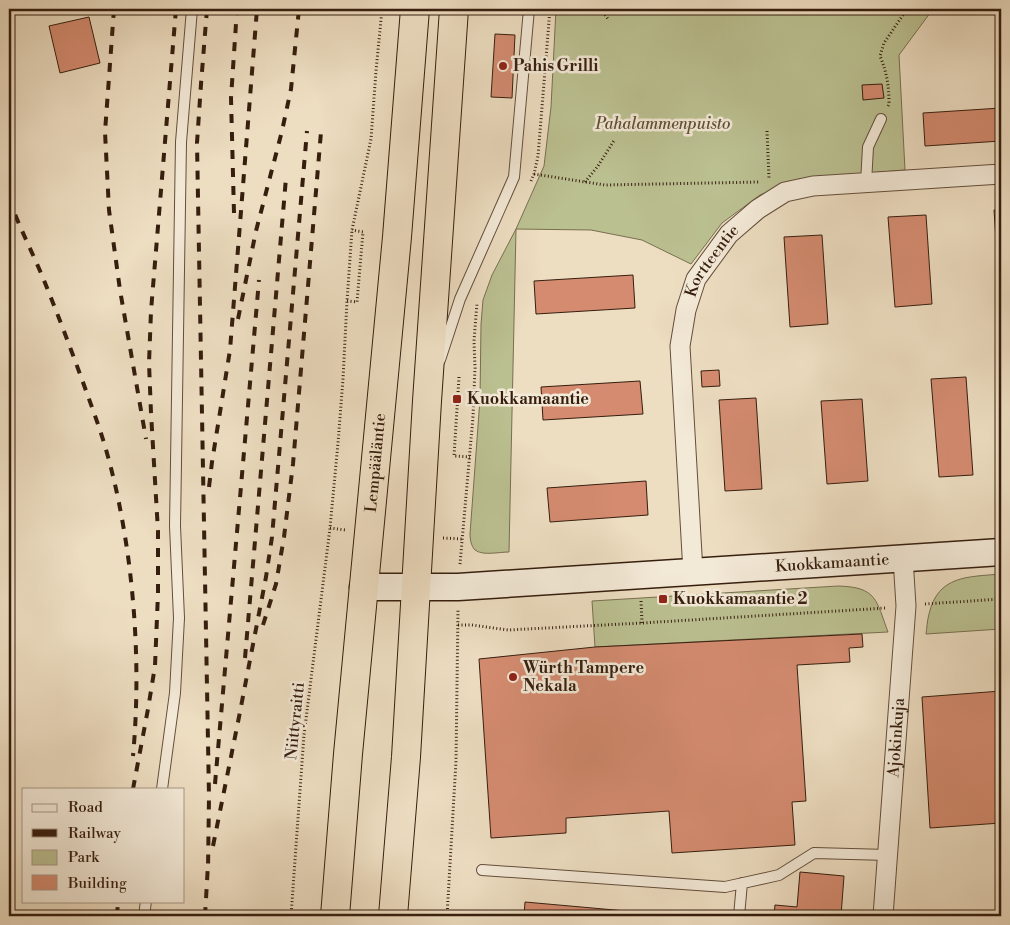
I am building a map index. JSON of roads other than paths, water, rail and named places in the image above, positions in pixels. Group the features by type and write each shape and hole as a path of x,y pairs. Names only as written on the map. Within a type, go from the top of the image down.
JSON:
{"highway":[{"name":"Lempääläntie","path":"335,916 348,754 397,237 415,9"},
{"path":"393,916 406,757 427,401 454,9"}],"main road":[{"name":"Kuokkamaantie","path":"364,587 458,587 1001,552"}],"street":[{"name":"Kortteentie","path":"693,572 680,346 686,310 696,279 729,234 758,209 785,192 813,186 1001,174"},
{"name":"Ajokinkuja","path":"883,916 906,606 903,558"}],"lane":[{"path":"162,788 175,693 179,618 176,526 181,142 192,9"},
{"path":"427,401 460,299 514,177 529,9"},
{"path":"866,183 868,147 880,119"},
{"path":"482,870 725,887 779,875 814,853 888,855"},
{"path":"739,916 742,883"},
{"path":"144,916 146,902"}],"railway":[{"path":"114,9 105,132 109,210 120,290 146,439"},
{"path":"133,788 155,666 158,531 149,363 151,311 176,9"},
{"path":"207,9 197,143 209,796 208,870"},
{"path":"234,213 231,98 237,9"},
{"path":"209,487 230,350 257,9"},
{"path":"238,319 256,231 291,89 299,9"},
{"path":"213,846 266,577 272,537 307,131"},
{"path":"263,625 276,584 293,464 321,132"},
{"path":"245,658 286,178"},
{"path":"9,198 76,362 100,430 115,483 128,556 135,631 136,706 133,756"},
{"path":"215,784 259,280"},
{"path":"205,916 208,864"},
{"path":"117,916 118,902"}],"place":[{"name":"Pahis Grilli","path":"503,66"},
{"name":"Kuokkamaantie","path":"457,399"},
{"name":"Kuokkamaantie 2","path":"663,599"},
{"name":"Würth Tampere Nekala","path":"513,677"}],"park label":[{"name":"Pahalammenpuisto","path":"663,124"}]}
